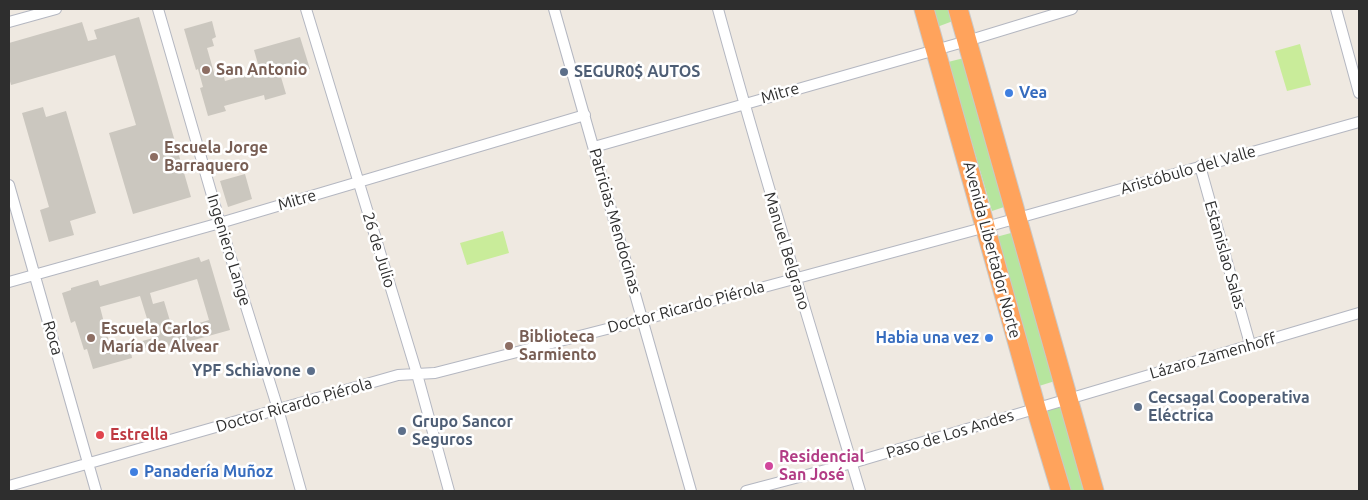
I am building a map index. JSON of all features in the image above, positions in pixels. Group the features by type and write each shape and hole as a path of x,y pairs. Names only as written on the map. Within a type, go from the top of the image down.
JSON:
{"highway":[{"name":"Avenida Libertador Norte","path":"924,9 1061,491"},
{"name":"Avenida Libertador Norte","path":"958,9 1094,491"}],"street":[{"path":"9,22 56,9"},
{"name":"Ingeniero Lange","path":"158,9 301,491"},
{"name":"26 de Julio","path":"306,9 417,374 448,491"},
{"name":"Patricias Mendocinas","path":"554,9 691,491"},
{"name":"Manuel Belgrano","path":"718,9 795,278 860,491"},
{"name":"Mitre","path":"594,147 967,41 1072,9"},
{"path":"1336,9 1359,93"},
{"name":"Mitre","path":"9,282 220,223 585,115"},
{"name":"Aristóbulo del Valle","path":"1016,218 1359,122"},
{"name":"Estanislao Salas","path":"1200,166 1250,344"},
{"name":"Roca","path":"9,185 96,491"},
{"name":"Doctor Ricardo Piérola","path":"9,486 398,375 435,373 642,320 1016,218"},
{"name":"Lázaro Zamenhoff","path":"1067,399 1359,313"},
{"name":"Paso de Los Andes","path":"746,491 852,464 1067,399"}],"green space":[{"path":"932,9 950,9 953,21 937,27"},
{"path":"1300,44 1311,85 1287,91 1275,51"},
{"path":"964,58 1007,206 992,211 948,62"},
{"path":"503,231 509,253 467,265 460,243"},
{"path":"1011,233 1055,381 1039,386 996,237"},
{"path":"1060,405 1085,491 1068,491 1045,410"}],"building":[{"path":"139,17 191,197 133,214 109,133 136,125 115,55 11,85 9,78 9,43 82,22 88,41 97,39 94,30"},
{"path":"212,21 216,37 212,39 214,46 207,48 215,76 223,74 225,81 260,71 254,50 300,37 310,69 281,77 286,94 265,100 264,95 224,106 226,111 208,116 200,88 203,87 184,29"},
{"path":"43,107 46,117 66,111 96,213 70,221 74,235 49,242 40,210 49,207 22,113"},
{"path":"245,174 252,199 228,207 220,181"},
{"path":"199,257 201,262 209,259 230,330 169,347 167,342 131,352 132,358 93,369 87,349 84,350 75,321 71,323 62,293 71,290 71,288 98,280 100,286","holes":["197,279 209,320 173,331 164,301 153,304 150,293","140,296 153,338 111,350 100,307"]}],"place":[{"name":"San Antonio","path":"206,70"},
{"name":"SEGUR0$ AUTOS","path":"564,72"},
{"name":"Vea","path":"1009,93"},
{"name":"Escuela Jorge Barraquero","path":"154,157"},
{"name":"Escuela Carlos María de Alvear","path":"91,338"},
{"name":"Habia una vez","path":"989,338"},
{"name":"Biblioteca Sarmiento","path":"509,346"},
{"name":"YPF Schiavone","path":"311,371"},
{"name":"Cecsagal Cooperativa Eléctrica","path":"1138,407"},
{"name":"Grupo Sancor Seguros","path":"402,431"},
{"name":"Estrella","path":"100,435"},
{"name":"Residencial San José","path":"769,466"},
{"name":"Panadería Muñoz","path":"134,472"}]}
